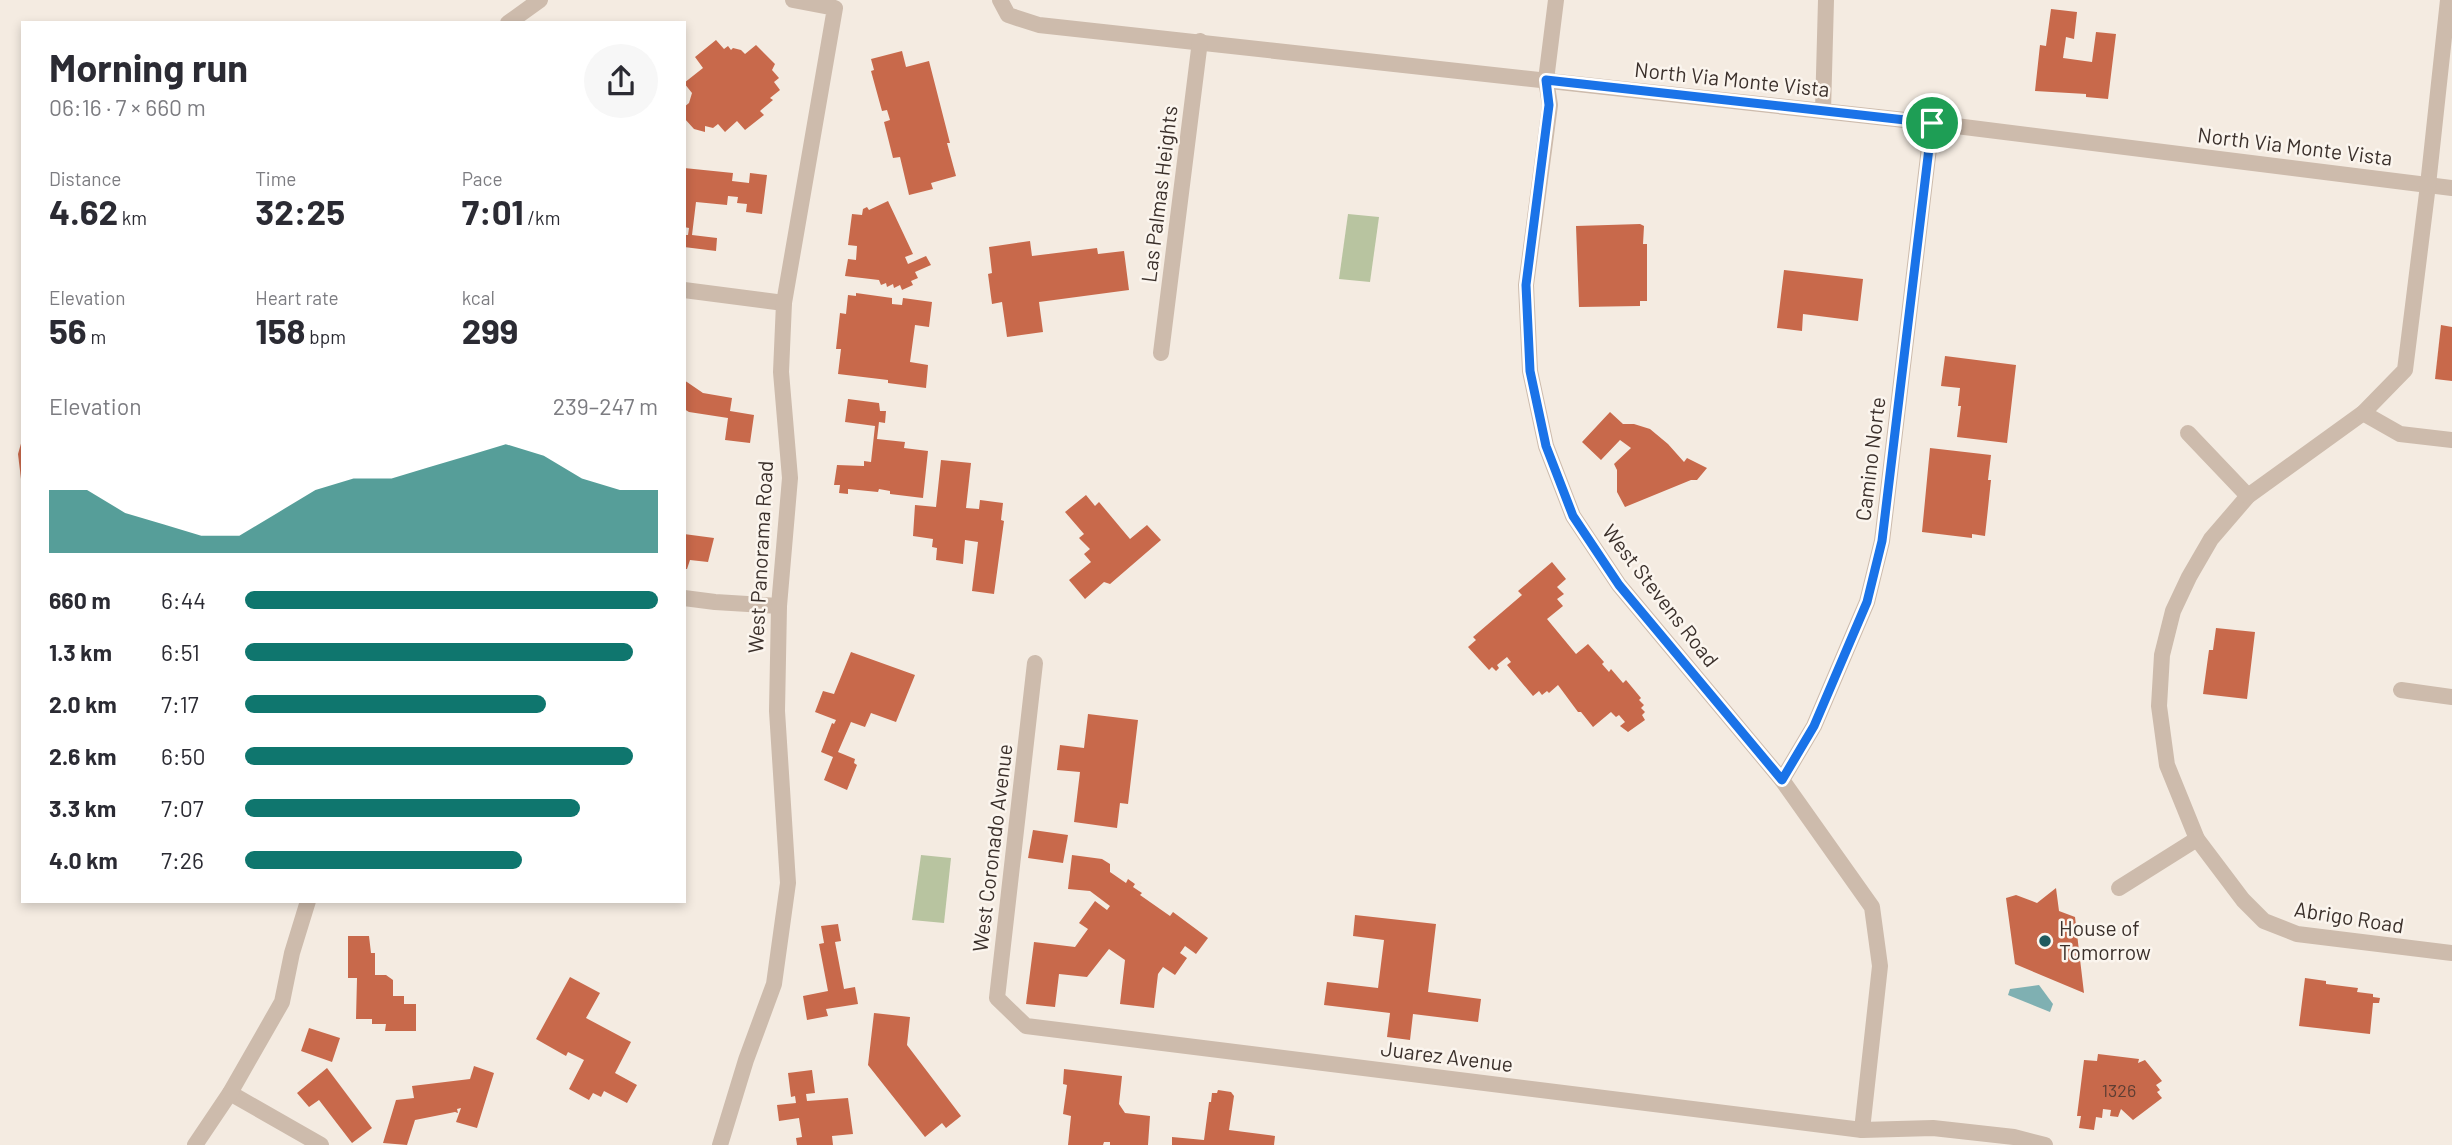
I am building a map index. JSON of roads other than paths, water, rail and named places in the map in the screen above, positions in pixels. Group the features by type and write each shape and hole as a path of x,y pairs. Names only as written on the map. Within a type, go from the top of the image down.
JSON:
{"street":[{"path":"511,21 540,0"},
{"name":"West Panorama Road","path":"720,1145 774,984 788,883 776,711 779,606 790,478 781,372 784,303 835,8 793,0"},
{"name":"North Via Monte Vista","path":"1000,0 1008,15 1039,24 1932,123 2452,188"},
{"name":"West Stevens Road","path":"1556,0 1546,80 1549,105 1526,285 1530,371 1546,446 1573,516 1619,585 1782,780 1871,906 1880,966 1862,1130"},
{"path":"1823,111 1826,0"},
{"name":"Abrigo Road","path":"2448,0 2404,370 2363,413 2248,496 2211,539 2189,577 2174,611 2162,655 2159,706 2167,765 2197,839 2243,900 2264,922 2297,934 2452,953"},
{"name":"Las Palmas Heights","path":"1161,353 1200,41"},
{"name":"Camino Norte","path":"1782,780 1814,726 1867,602 1882,541 1932,123"},
{"path":"686,290 784,303"},
{"path":"2363,413 2400,434 2452,440"},
{"path":"2188,433 2248,496"},
{"path":"686,598 779,606"},
{"name":"West Coronado Avenue","path":"1026,1026 997,998 1035,663"},
{"path":"2401,690 2452,696"},
{"path":"2119,888 2197,839"},
{"path":"195,1145 230,1093 282,1002 292,953 308,903"},
{"name":"Juarez Avenue","path":"1026,1026 1862,1130 1933,1128 2014,1137 2045,1145"},
{"path":"230,1093 321,1145"}],"water":[{"path":"2039,985 2053,1004 2050,1012 2008,995 2010,989"}],"place":[{"name":"House of Tomorrow","path":"2045,941"}]}
